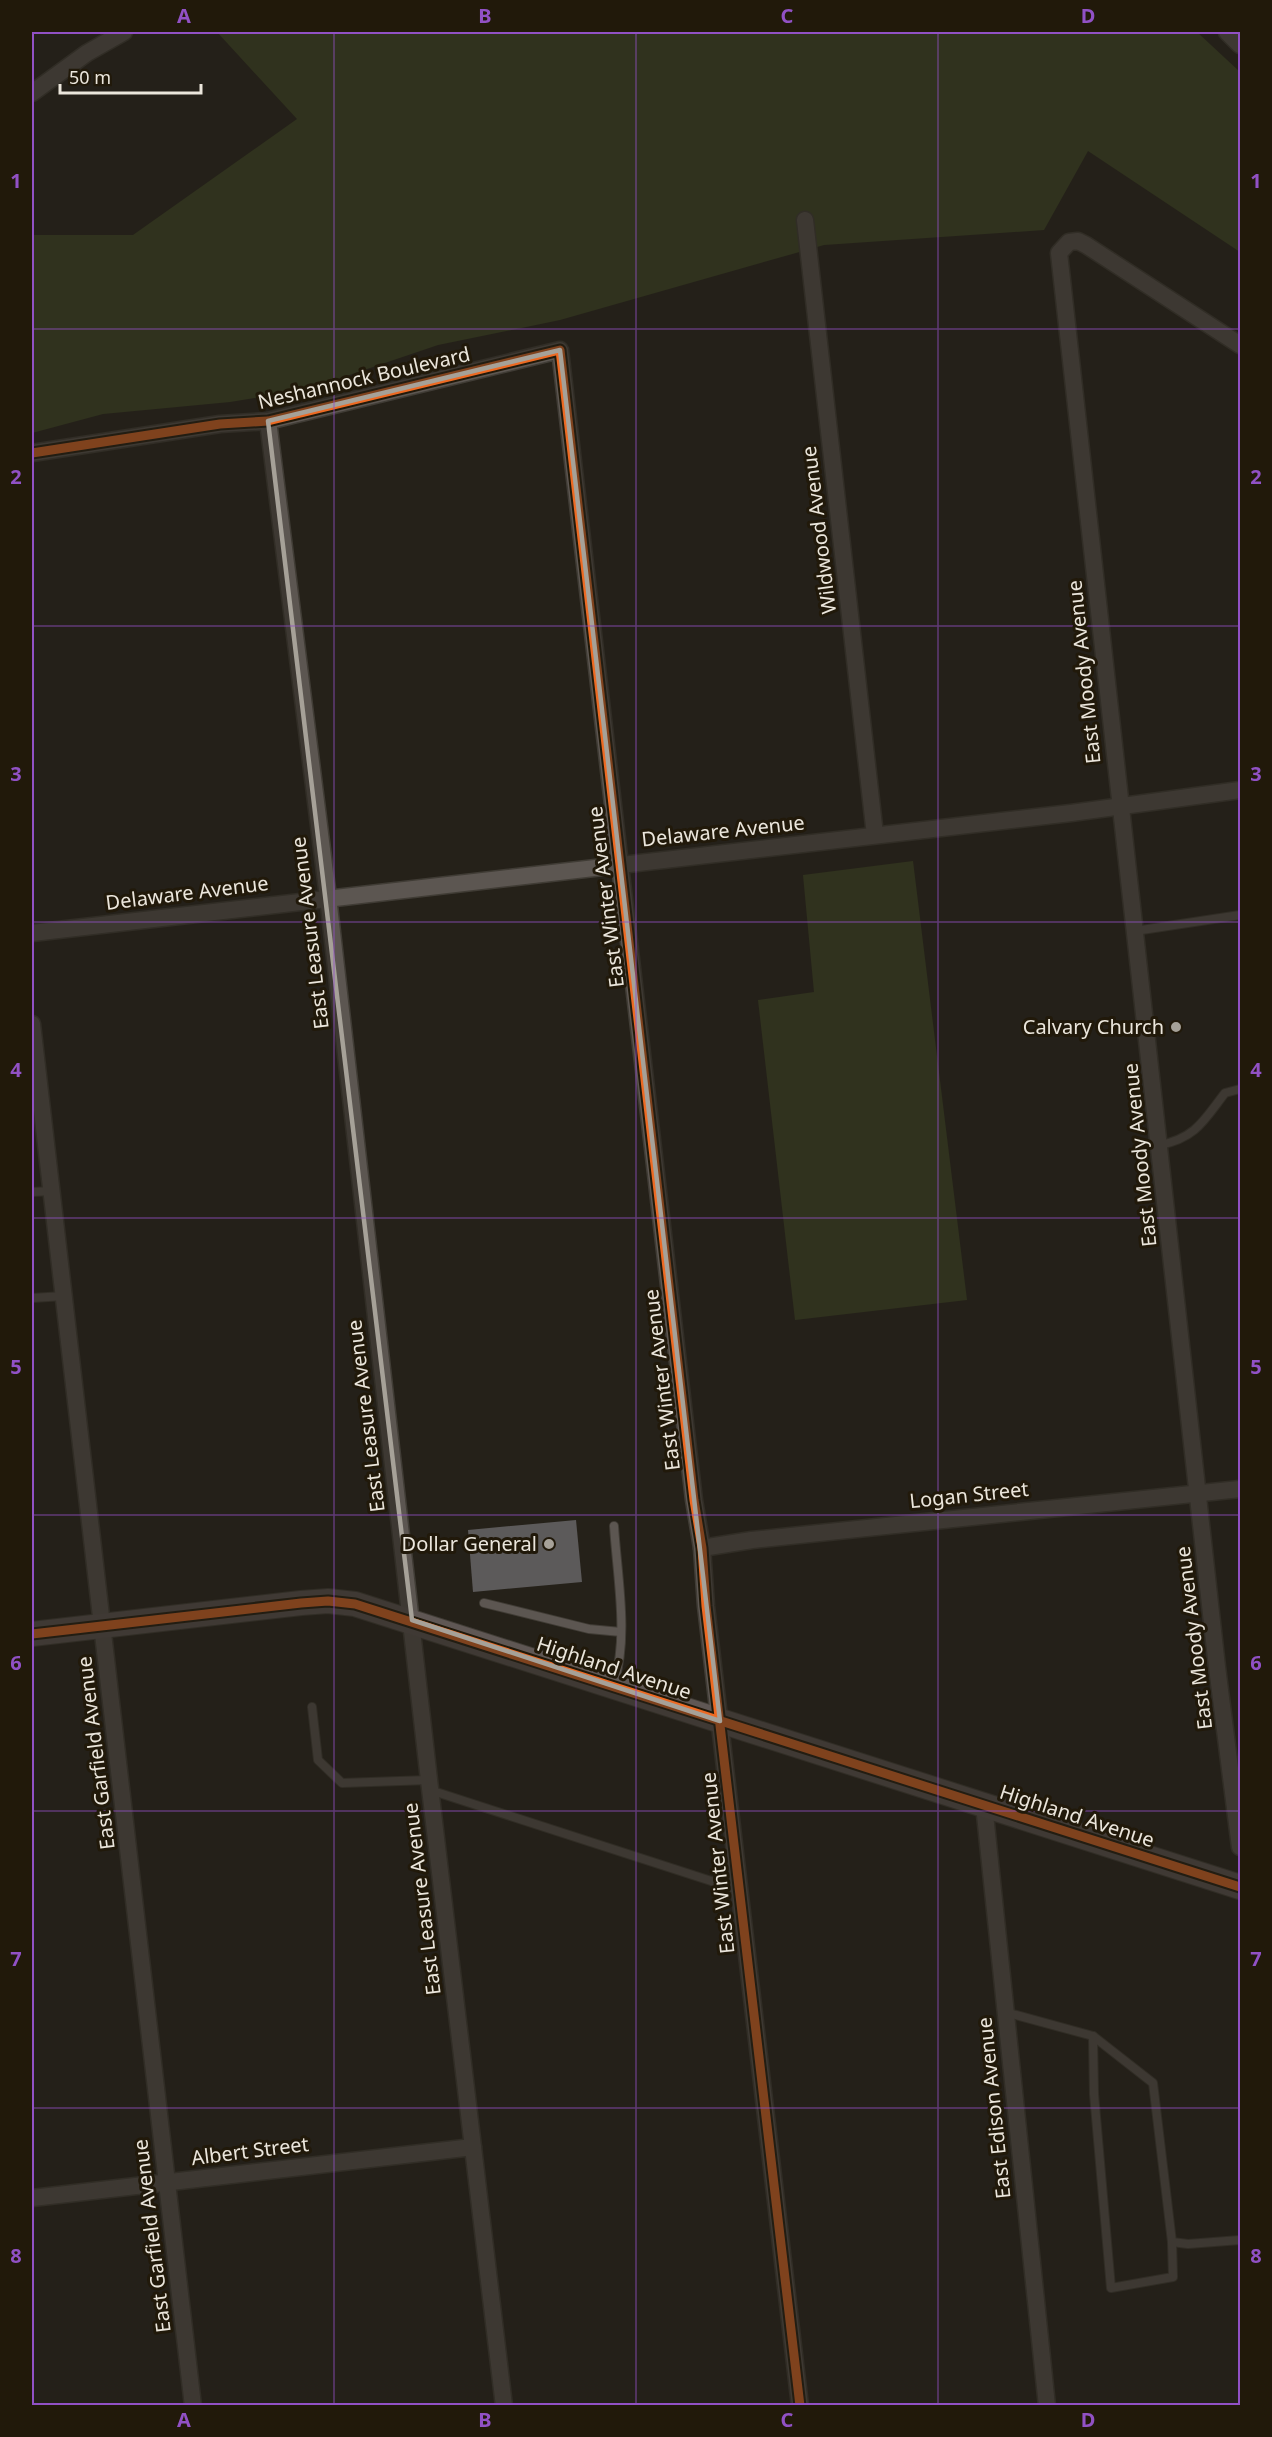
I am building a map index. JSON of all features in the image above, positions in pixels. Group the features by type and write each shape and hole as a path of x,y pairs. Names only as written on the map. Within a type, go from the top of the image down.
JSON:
{"main road":[{"name":"Highland Avenue","path":"32,1634 328,1601 355,1604 411,1620 612,1687 1240,1887"}],"street":[{"path":"32,93 87,53 124,32"},
{"path":"1227,32 1240,45"},
{"name":"Wildwood Avenue","path":"805,220 875,835"},
{"name":"East Moody Avenue","path":"1240,345 1086,245 1078,241 1065,244 1059,253 1217,1667 1240,1847"},
{"name":"Neshannock Boulevard","path":"32,453 210,426 268,421 560,350"},
{"name":"East Winter Avenue","path":"560,350 694,1500 702,1548 739,1891 800,2406"},
{"name":"East Leasure Avenue","path":"268,421 328,897 504,2406"},
{"name":"Delaware Avenue","path":"32,933 1240,790"},
{"name":"East Garfield Avenue","path":"32,1024 193,2406"},
{"name":"Logan Street","path":"702,1548 845,1530 1240,1489"},
{"name":"East Edison Avenue","path":"984,1805 1047,2406"},
{"name":"Albert Street","path":"32,2198 473,2147"}],"lane":[{"path":"1134,931 1240,915"},
{"path":"1160,1145 1178,1141 1197,1129 1225,1093 1240,1089"},
{"path":"32,1192 52,1191"},
{"path":"32,1298 64,1296"},
{"path":"612,1687 619,1668 621,1632 614,1526"},
{"path":"483,1603 589,1629 621,1632"},
{"path":"312,1707 318,1760 342,1784 430,1785 739,1891"},
{"path":"1005,2012 1093,2036 1153,2084 1172,2242 1173,2277 1111,2288 1094,2094 1093,2036"},
{"path":"1172,2242 1188,2244 1240,2240"}],"highlighted area":[{"path":"560,350 720,1721 412,1620 268,421"}],"green space":[{"path":"217,32 1197,32 1240,72 1240,252 1088,151 1044,230 824,245 560,320 438,345 308,389 230,402 103,414 32,433 32,235 133,235 297,119"},
{"path":"913,861 967,1300 795,1320 758,1000 814,992 803,875"}],"building":[{"path":"576,1520 582,1582 473,1592 468,1530"}],"cycle path":[{"path":"32,453 220,424 268,421 560,350 694,1500 702,1548 706,1606 800,2406"},
{"path":"32,1634 301,1603 328,1601 355,1604 1240,1887"}],"place":[{"name":"Calvary Church","path":"1176,1027"},
{"name":"Dollar General","path":"549,1544"}]}
